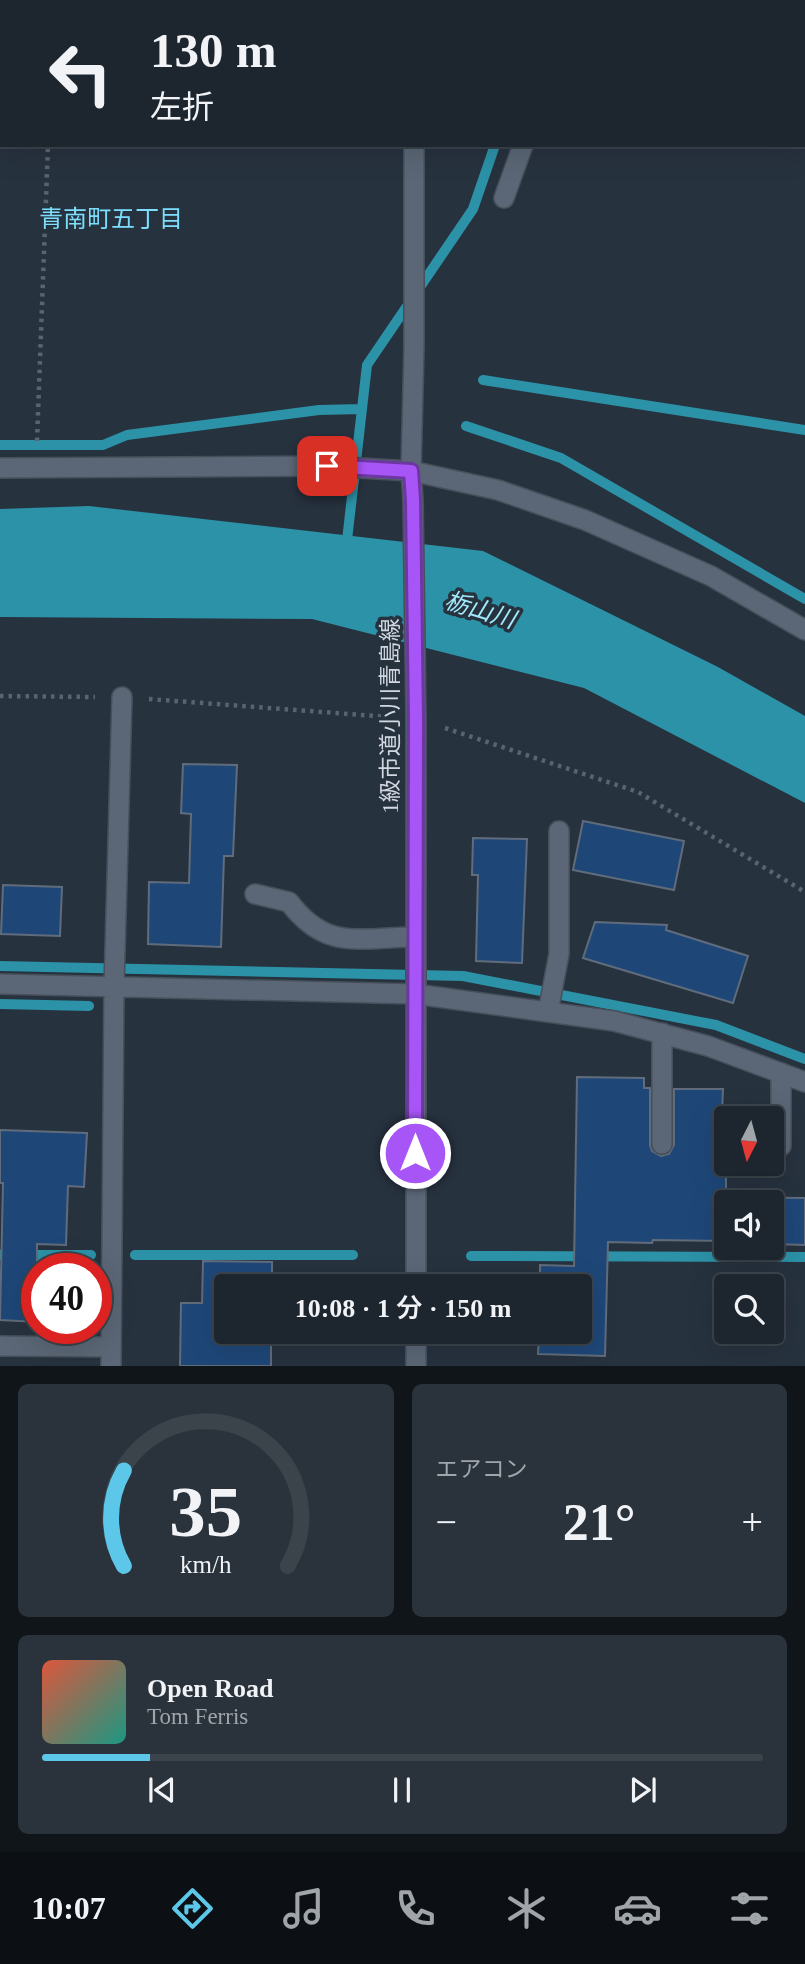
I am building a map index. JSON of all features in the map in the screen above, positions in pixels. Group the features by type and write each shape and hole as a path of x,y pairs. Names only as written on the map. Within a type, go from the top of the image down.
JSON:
{"street":[{"name":"1級市道小川青島線","path":"414,147 411,471 416,719 416,1274"},
{"path":"504,198 522,147"},
{"path":"0,468 327,466 411,471 498,491 585,520 711,576 805,630"},
{"path":"0,1346 111,1356 114,987 122,697"},
{"path":"548,1012 559,954 559,831"},
{"path":"255,894 289,902 302,919 323,934 340,938 415,937"},
{"path":"0,984 415,994 614,1021 708,1045 805,1082"},
{"path":"662,1033 662,1144"},
{"path":"781,1073 781,1106"},
{"path":"416,1344 416,1366"}],"path":[{"path":"36,467 48,147"},
{"path":"0,696 122,697 381,717"},
{"path":"450,730 638,792 805,892"}],"water":[{"name":"栃山川","path":"89,506 483,551 718,667 805,716 805,803 584,688 312,619 0,617 0,509"}],"building":[{"path":"183,764 237,765 233,856 224,856 221,947 148,944 149,882 189,883 191,814 181,813"},
{"path":"583,821 684,841 674,890 573,870"},
{"path":"473,838 527,839 522,963 476,961 478,875 472,875"},
{"path":"3,885 62,887 60,936 1,934"},
{"path":"595,922 667,925 666,930 748,956 733,1003 583,958"},
{"path":"577,1077 644,1078 644,1088 650,1088 650,1145 652,1151 661,1156 669,1154 674,1145 674,1089 723,1089 722,1106 714,1106 714,1176 726,1176 726,1190 714,1190 714,1241 608,1242 605,1356 538,1354 538,1344 592,1344 592,1274 540,1274 540,1265 574,1266"},
{"path":"0,1130 87,1133 84,1187 68,1186 66,1245 37,1244 37,1253 21,1253 21,1321 0,1320 3,1183 0,1183"},
{"path":"784,1198 805,1198 805,1245 784,1244"},
{"path":"203,1261 272,1262 272,1274 214,1274 214,1344 271,1344 271,1366 180,1366 181,1303 202,1303"}],"waterway":[{"path":"346,549 367,365 473,209 494,147"},
{"path":"483,380 805,430"},
{"path":"0,445 103,445 127,435 319,410 362,409"},
{"path":"466,426 561,458 805,599"},
{"path":"0,966 463,976 716,1025 805,1059"},
{"path":"0,1004 89,1006"},
{"path":"0,1255 21,1255"},
{"path":"135,1255 353,1255"},
{"path":"471,1256 805,1257"}],"district":[{"name":"青南町五丁目","path":"111,219"}],"route":[{"path":"327,466 411,471 416,719 415,1153"}]}
